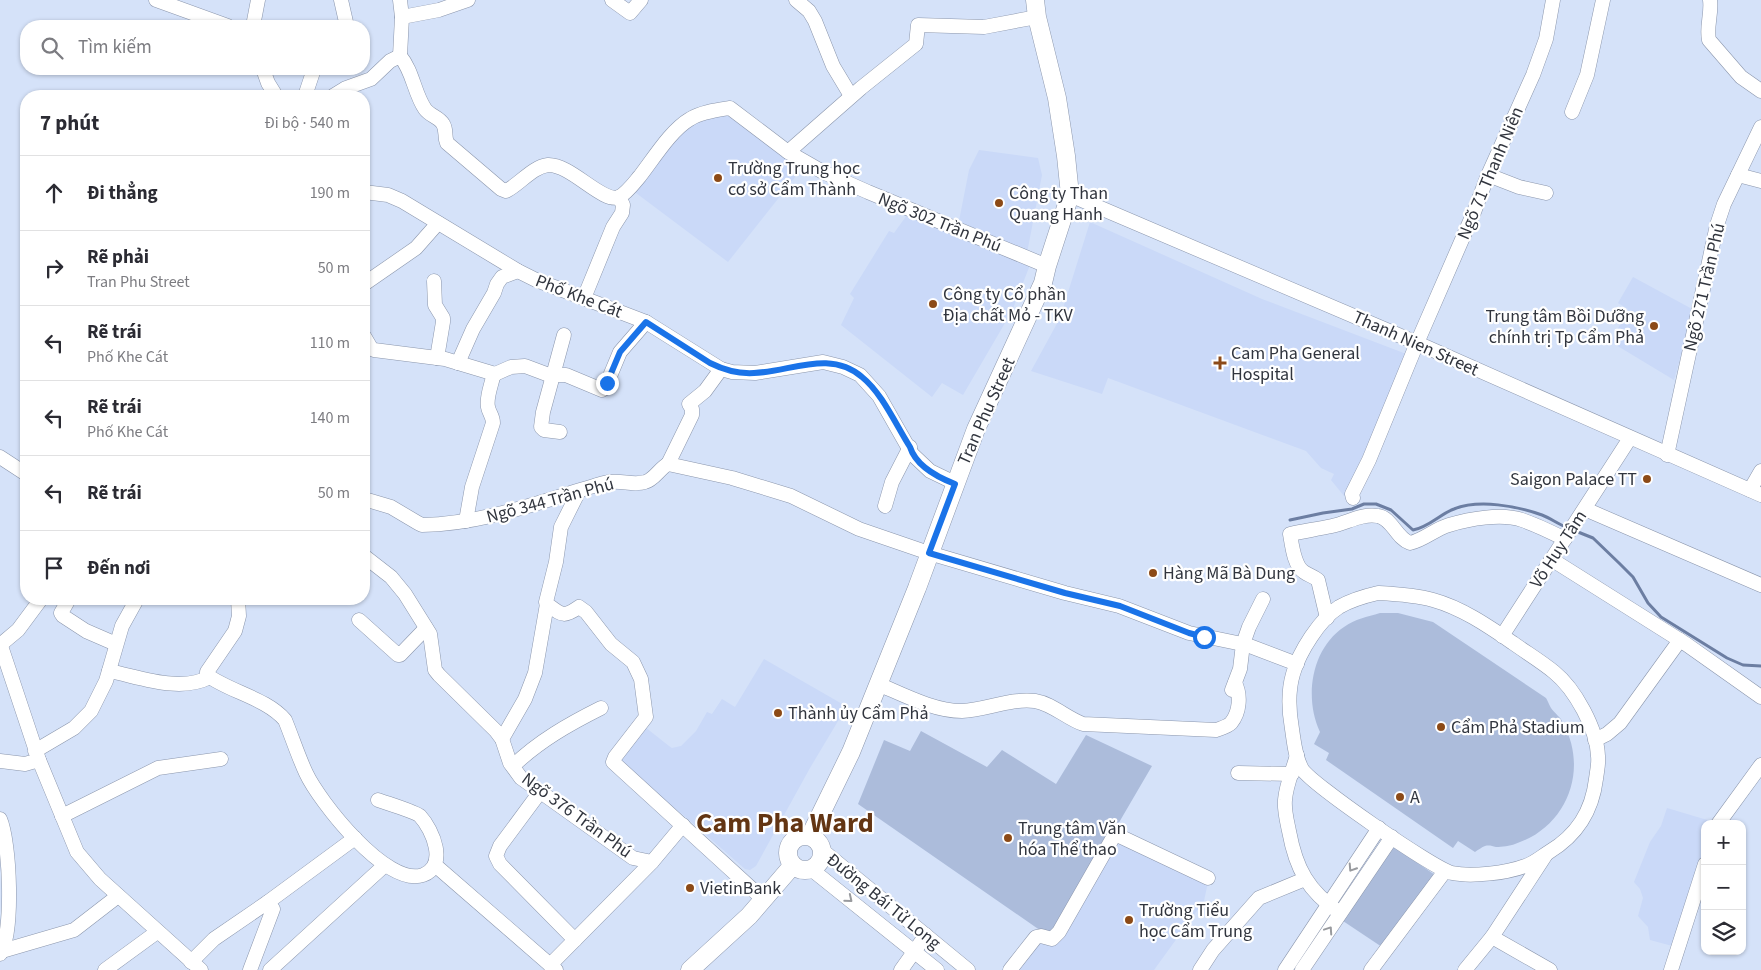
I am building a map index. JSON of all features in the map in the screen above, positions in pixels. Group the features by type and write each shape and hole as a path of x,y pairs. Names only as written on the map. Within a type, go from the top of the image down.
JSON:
{"main road":[{"name":"Tran Phu Street","path":"810,836 851,752 917,588 976,429 1043,283 1070,195 1057,98 1036,8"},
{"path":"804,835 816,840 822,850 820,861 811,869 800,869 793,865 787,853 792,842 804,835"},
{"path":"690,970 749,916 793,865"}],"street":[{"path":"254,20 258,0"},
{"path":"341,0 346,20"},
{"path":"400,0 402,17 400,56 408,67 425,109 443,122 445,138 448,142 506,191 513,188 539,168 549,165 580,177 604,196 611,199 619,197 623,205 622,213 613,227 584,298"},
{"path":"402,17 439,10 468,0"},
{"path":"612,0 630,13 641,0"},
{"path":"796,0 809,11 815,20 833,66 851,96"},
{"name":"Ngõ 71 Thanh Niên","path":"1354,498 1352,494 1369,460 1416,343 1533,75 1546,39 1553,0"},
{"path":"1572,112 1587,75 1603,0"},
{"path":"1710,0 1709,40 1741,77 1761,91"},
{"path":"163,1 212,20"},
{"path":"788,152 851,96 916,44 918,25 984,27 1036,8"},
{"path":"343,90 370,80 390,60 400,56"},
{"path":"265,75 272,90"},
{"path":"307,90 312,75"},
{"name":"Ngõ 302 Trần Phú","path":"619,197 630,188 678,128 691,118 730,108 788,152 823,172 1047,266"},
{"name":"Ngõ 271 Trần Phú","path":"1667,454 1717,225 1761,127"},
{"path":"1488,175 1518,187 1546,193"},
{"path":"1738,175 1761,181"},
{"name":"Phố Khe Cát","path":"370,193 388,195 536,280 646,322 721,369 732,372 755,373 824,362 843,367 860,375 879,396 910,447 912,454 930,471 955,484"},
{"name":"Thanh Nien Street","path":"1070,195 1416,343 1756,492"},
{"path":"370,280 416,248 438,223"},
{"path":"458,363 473,329 494,293 497,284 502,277 518,271"},
{"path":"434,281 435,305 443,318 437,358"},
{"path":"370,346 374,350 445,358 495,374 512,367 525,366 545,374 566,375 602,390 605,388 620,352 646,322"},
{"path":"560,432 544,430 541,427 564,335"},
{"path":"721,369 705,391 689,404 692,409 692,415 668,464 732,478 791,496 859,529 929,553 1065,593 1120,606 1189,633 1243,644 1297,664"},
{"path":"466,521 472,487 493,423 493,417 488,409 487,402 495,374"},
{"name":"Võ Huy Tâm","path":"1502,636 1630,438"},
{"path":"885,506 892,482 910,447"},
{"path":"0,457 20,470"},
{"name":"Ngõ 344 Trần Phú","path":"370,501 391,506 422,525 466,521 488,517 615,481 643,483 668,464"},
{"path":"1756,492 1761,471"},
{"path":"502,739 525,699 535,673 547,604 546,597 556,562 561,527 579,491"},
{"path":"1585,509 1761,585"},
{"path":"1327,618 1318,580 1305,573 1299,567 1290,534 1335,526 1354,519 1378,516 1386,521 1400,537 1410,543 1418,541 1447,526 1487,518 1508,517 1521,520 1565,539"},
{"path":"1551,559 1680,640 1761,697"},
{"name":"Ngõ 376 Trần Phú","path":"370,561 391,577 405,594 431,638 435,670 496,731 502,739 510,763 521,778 633,858 652,862 683,825"},
{"path":"1378,593 1402,594 1433,600 1473,616 1502,636 1556,673 1576,697 1592,728 1598,755 1594,793 1582,823 1564,843 1526,866 1494,873 1455,874 1445,871 1326,792 1302,770 1289,714 1292,675 1307,645 1327,618 1338,608 1357,598 1378,593"},
{"path":"878,684 936,707 952,710 964,711 1023,700 1049,706 1076,722 1083,724 1216,730 1225,727 1231,722 1237,711 1239,693 1233,687 1240,669 1243,644 1263,599"},
{"path":"547,604 562,614 567,615 579,607 582,609 611,644 633,662 641,679 646,717 612,760 613,763 763,899"},
{"path":"37,605 18,630 0,644 37,756 77,852 118,896 196,966 214,939 355,838"},
{"path":"65,605 61,613 63,616 86,631 116,644"},
{"path":"0,761 25,764 80,723 91,711 101,694 122,626 134,605"},
{"path":"238,605 238,624 235,631 207,672 207,675 247,695 280,715 288,727 306,774 331,811 355,838 389,868 412,876 423,875 435,866 437,853 435,841 420,816 378,800"},
{"path":"359,620 398,655 426,628"},
{"path":"1594,740 1607,734 1620,723 1680,640"},
{"path":"109,671 171,684 194,684 210,677"},
{"path":"513,766 548,737 601,708"},
{"path":"1297,755 1285,800 1290,841 1299,868 1305,879 1320,899 1340,913"},
{"path":"62,816 158,768 221,759"},
{"path":"1721,820 1761,765"},
{"path":"1238,773 1292,774"},
{"path":"540,792 496,852 497,860 574,940"},
{"path":"0,819 5,840 9,913 7,934 1,952"},
{"path":"1285,970 1379,828"},
{"path":"1010,970 1036,937 1041,936 1052,939 1059,932 1115,834 1208,878"},
{"path":"1302,970 1392,836"},
{"name":"Đường Bái Tử Long","path":"822,850 968,970"},
{"path":"1465,970 1492,937 1547,853"},
{"path":"435,866 553,967 574,940 652,862"},
{"path":"270,970 385,865"},
{"path":"1672,970 1705,865"},
{"name":"Đường Bái Tử Long","path":"811,869 937,970"},
{"path":"1371,970 1445,871"},
{"path":"1200,970 1213,950 1259,898 1305,879"},
{"path":"1,952 74,930 118,896"},
{"path":"250,970 273,909 268,902"},
{"path":"105,970 157,932"},
{"path":"900,970 926,935"},
{"path":"1492,937 1550,970"}],"shaded area":[{"name":"Trường Trung học cơ sở Cẩm Thành","path":"727,115 804,166 728,262 632,190 680,130 703,117"},
{"name":"Công ty Than Quang Hanh","path":"979,150 1038,158 1042,175 1027,253 958,226 969,170"},
{"name":"Công ty Cổ phần Địa chất Mỏ - TKV","path":"907,215 1030,265 1012,311 963,395 942,383 932,397 841,325 854,298 850,294 889,231 894,233"},
{"name":"Cam Pha General Hospital","path":"1090,222 1262,299 1409,355 1344,496 1331,480 1334,474 1321,468 1306,451 1108,378 1102,394 1031,371 1060,318"},
{"name":"Trung tâm Bồi Dưỡng chính trị Tp Cẩm Phả","path":"1633,277 1694,310 1674,380 1611,342 1628,309 1618,303"},
{"name":"Cẩm Phả Stadium","path":"1380,613 1398,613 1433,622 1546,698 1563,723 1571,741 1574,759 1573,777 1568,795 1560,811 1548,825 1533,836 1513,845 1486,846 1475,852 1458,841 1453,848 1326,760 1329,753 1314,744 1320,732 1312,704 1314,675 1318,661 1324,648 1333,636 1344,627 1361,618"},
{"path":"764,659 844,705 844,711 756,866 750,870 745,869 682,814 616,764 645,727 672,748 681,746 696,731 707,712 712,714 722,699 735,707"},
{"name":"Trung tâm Văn hóa Thể thao","path":"921,731 987,767 1002,750 1056,784 1086,735 1152,766 1055,932 1044,933 858,804 884,740 910,751"},
{"path":"1667,808 1707,820 1701,820 1701,867 1676,947 1650,940 1648,927 1638,916 1643,898 1640,889 1634,882 1650,842 1661,826"},
{"name":"Trường Tiểu học Cẩm Trung","path":"1114,840 1208,882 1204,901 1154,970 1013,970 1036,941 1054,945"},
{"path":"1393,846 1435,875 1385,949 1343,921"}],"waterway":[{"path":"1290,520 1352,509 1364,504 1376,504 1391,510 1413,530 1454,509 1475,504 1486,504 1532,512 1545,516 1566,527"},
{"path":"1578,532 1593,538 1633,577 1648,603 1661,617 1727,658 1743,665 1761,666"}],"place":[{"name":"Trường Trung học cơ sở Cẩm Thành","path":"718,178"},
{"name":"Công ty Than Quang Hanh","path":"999,203"},
{"name":"Công ty Cổ phần Địa chất Mỏ - TKV","path":"933,304"},
{"name":"Trung tâm Bồi Dưỡng chính trị Tp Cẩm Phả","path":"1654,326"},
{"name":"Cam Pha General Hospital","path":"1220,363"},
{"name":"Saigon Palace TT","path":"1647,479"},
{"name":"Hàng Mã Bà Dung","path":"1153,573"},
{"name":"Thành ủy Cẩm Phả","path":"778,713"},
{"name":"Cẩm Phả Stadium","path":"1441,727"},
{"name":"A","path":"1400,797"},
{"name":"Trung tâm Văn hóa Thể thao","path":"1008,838"},
{"name":"VietinBank","path":"690,888"},
{"name":"Trường Tiểu học Cẩm Trung","path":"1129,920"}],"district":[{"name":"Cam Pha Ward","path":"785,822"}],"route":[{"path":"607,383 620,352 646,322 710,363 732,372 755,373 824,362 843,367 860,375 879,396 910,447 912,454 930,471 955,484 929,553 1065,593 1120,606 1140,615 1204,637"}]}
